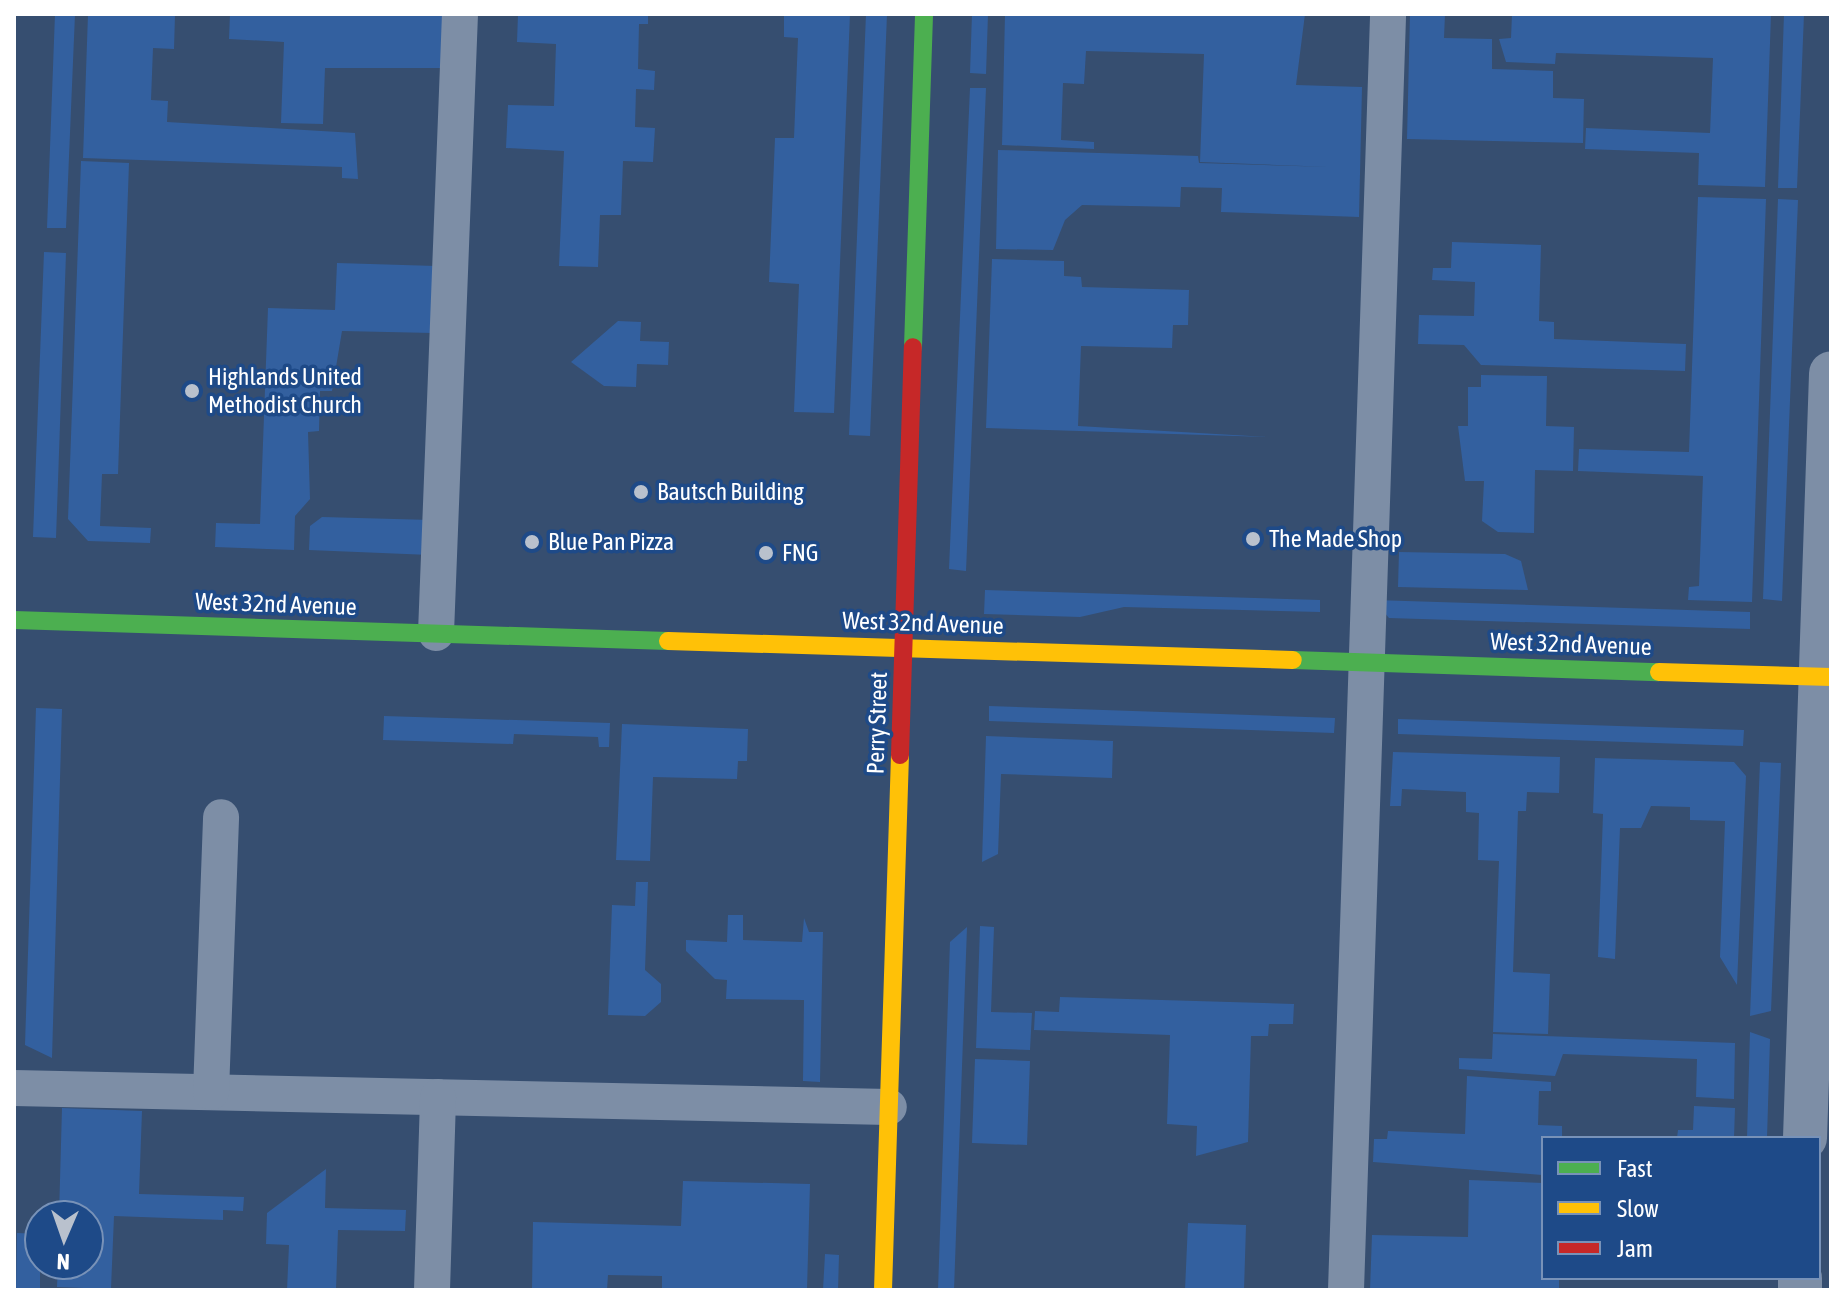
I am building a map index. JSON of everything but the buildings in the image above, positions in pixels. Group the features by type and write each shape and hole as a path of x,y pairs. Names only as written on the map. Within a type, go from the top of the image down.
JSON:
{"street":[{"name":"Perry Street","path":"883,1290 924,14"},
{"path":"1805,1136 1826,676 1831,373"},
{"name":"West 32nd Avenue","path":"14,620 1826,676"}],"lane":[{"path":"436,633 460,14"},
{"path":"1346,1290 1364,661 1388,14"},
{"path":"211,1092 221,817"},
{"path":"14,1088 889,1107"},
{"path":"432,1290 438,1097"}],"shaded area":[{"path":"55,14 75,14 66,228 47,228"},
{"path":"88,14 226,14 175,15 174,49 153,48 151,100 168,101 167,122 355,133 358,179 342,178 342,167 83,158"},
{"path":"230,14 447,14 445,68 325,68 323,124 281,123 284,42 229,39"},
{"path":"518,14 648,14 648,24 639,24 638,69 655,71 654,90 636,89 635,127 655,128 653,162 623,161 621,215 600,215 598,267 559,266 564,151 506,148 508,105 554,106 556,44 517,42"},
{"path":"784,14 850,14 834,413 794,412 799,284 769,282 775,138 794,138 798,38 784,37"},
{"path":"866,14 887,14 870,436 849,435"},
{"path":"972,14 988,14 986,74 970,73"},
{"path":"1005,14 1305,14 1296,85 1362,87 1359,217 1221,212 1222,188 1181,187 1180,207 1082,205 1065,220 1053,250 996,249 998,150 1198,156 1199,163 1331,167 1200,162 1204,54 1086,51 1084,84 1063,83 1061,140 1094,142 1094,149 1002,145"},
{"path":"1410,14 1445,14 1444,38 1492,39 1492,69 1553,71 1553,98 1584,99 1583,143 1407,139"},
{"path":"1512,14 1771,14 1765,187 1698,185 1699,153 1585,149 1586,128 1710,133 1713,58 1556,53 1555,64 1506,62 1499,39 1511,38"},
{"path":"1784,14 1804,14 1797,188 1778,188"},
{"path":"970,88 986,88 966,571 949,569"},
{"path":"81,161 129,163 118,474 102,474 100,526 151,528 150,543 88,541 68,519"},
{"path":"1698,197 1766,199 1752,602 1688,600 1689,587 1699,586 1703,476 1578,471 1579,449 1689,452"},
{"path":"1778,199 1798,200 1782,601 1763,599"},
{"path":"1452,242 1541,245 1539,321 1554,322 1554,339 1686,344 1685,371 1481,365 1464,345 1418,344 1419,315 1474,316 1475,282 1432,280 1433,268 1451,268"},
{"path":"44,252 66,253 56,538 33,537"},
{"path":"992,259 1064,261 1064,276 1081,277 1082,287 1189,290 1188,325 1173,325 1172,348 1081,346 1078,426 1268,437 986,428"},
{"path":"337,263 436,266 433,333 342,331 332,391 320,391 319,431 308,432 310,499 295,516 294,550 215,547 216,523 260,524 268,308 335,310"},
{"path":"618,321 641,322 640,341 669,342 668,365 637,364 636,387 604,386 571,362"},
{"path":"1481,375 1547,376 1546,426 1574,427 1573,471 1535,470 1534,533 1498,532 1482,521 1484,481 1465,481 1458,426 1468,426 1468,387 1481,387"},
{"path":"322,517 431,520 430,555 309,550 310,526"},
{"path":"1399,552 1505,554 1521,561 1528,590 1398,587"},
{"path":"985,590 1320,600 1320,612 1124,607 1080,617 984,614"},
{"path":"1374,600 1750,612 1750,629 1389,618"},
{"path":"989,706 1335,718 1334,733 989,721"},
{"path":"36,708 62,709 52,1058 25,1045"},
{"path":"384,716 610,723 609,747 599,747 598,737 514,734 513,744 383,740"},
{"path":"1398,719 1744,730 1743,746 1398,734"},
{"path":"622,724 748,729 747,761 738,761 737,779 653,777 650,861 616,860"},
{"path":"986,736 1113,741 1112,778 1001,774 998,854 982,862"},
{"path":"1393,752 1560,757 1559,793 1527,792 1526,811 1518,811 1513,972 1550,974 1548,1034 1493,1032 1499,861 1478,860 1479,813 1466,812 1466,792 1402,789 1401,806 1390,806"},
{"path":"1595,758 1734,762 1746,776 1737,985 1720,957 1725,821 1690,820 1690,807 1651,806 1641,828 1620,828 1615,959 1598,957 1603,814 1593,813"},
{"path":"1760,762 1781,763 1771,1011 1750,1016"},
{"path":"636,882 648,882 645,970 661,984 661,1002 645,1016 608,1015 612,905 635,906"},
{"path":"728,915 743,915 743,940 802,942 804,918 809,932 823,932 820,1082 803,1081 804,1000 726,999 727,980 715,979 686,951 686,940 727,942"},
{"path":"980,926 994,927 991,1012 1032,1013 1030,1050 976,1048"},
{"path":"967,927 954,1290 938,1290 950,942"},
{"path":"1060,997 1294,1004 1293,1024 1269,1024 1268,1036 1251,1036 1248,1142 1196,1156 1197,1126 1167,1124 1170,1035 1034,1030 1035,1011 1059,1012"},
{"path":"1750,1032 1770,1039 1767,1136 1747,1136"},
{"path":"1493,1034 1735,1043 1734,1099 1696,1097 1697,1059 1563,1054 1555,1076 1459,1069 1459,1058 1492,1059"},
{"path":"975,1059 1030,1061 1027,1145 972,1143"},
{"path":"1467,1076 1551,1082 1551,1091 1539,1091 1538,1125 1562,1126 1562,1136 1541,1136 1541,1175 1373,1162 1374,1139 1387,1139 1388,1131 1465,1134"},
{"path":"1694,1106 1735,1108 1734,1136 1677,1136 1678,1130 1693,1130"},
{"path":"62,1108 142,1111 139,1194 244,1197 243,1211 223,1210 223,1220 114,1216 111,1289 57,1287 57,1280 104,1280 104,1200 59,1200"},
{"path":"326,1169 325,1208 406,1210 405,1231 338,1230 336,1290 287,1290 289,1245 266,1244 267,1213"},
{"path":"1469,1180 1541,1183 1541,1280 1559,1280 1559,1290 1370,1290 1372,1235 1468,1237"},
{"path":"683,1181 810,1184 807,1290 662,1288 662,1276 608,1275 607,1290 532,1290 533,1222 681,1226"},
{"path":"1188,1223 1246,1225 1244,1290 1185,1290"},
{"path":"17,1233 24,1233 24,1280 40,1280 40,1290 16,1290"},
{"path":"825,1254 839,1255 838,1290 823,1290"}],"traffic: fast":[{"path":"913,347 924,14"},
{"path":"14,620 668,641"},
{"path":"1293,660 1659,672"}],"traffic: slow":[{"path":"668,641 1293,660"},
{"path":"1659,672 1831,677"},
{"path":"883,1290 900,755"}],"traffic: jam":[{"path":"900,755 913,347"}],"place":[{"name":"Highlands United Methodist Church","path":"192,391"},
{"name":"Bautsch Building","path":"641,492"},
{"name":"The Made Shop","path":"1253,539"},
{"name":"Blue Pan Pizza","path":"532,542"},
{"name":"FNG","path":"766,553"}]}
